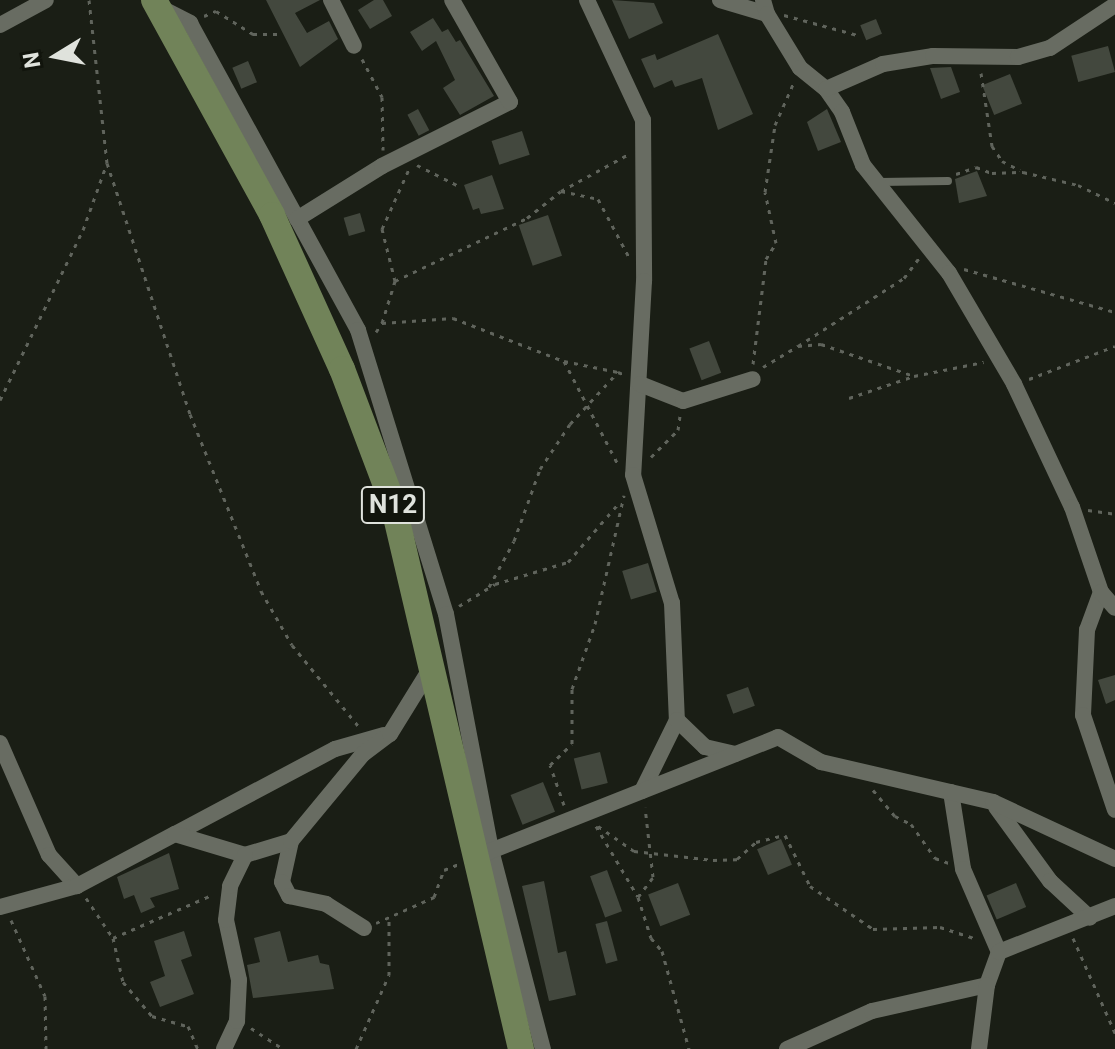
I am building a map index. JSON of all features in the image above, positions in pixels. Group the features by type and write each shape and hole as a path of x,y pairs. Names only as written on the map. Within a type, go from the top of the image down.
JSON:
{"main road":[{"name":"N12","path":"160,2 272,215 342,369 393,504 484,853 521,1049"}],"street":[{"path":"0,25 46,0"},
{"path":"331,0 354,46"},
{"path":"297,219 382,166 510,102 452,0"},
{"path":"587,0 643,120 644,281 633,475 672,603 677,720 642,791"},
{"path":"720,0 733,8 765,7 800,68 826,89 863,165 944,267 1010,377 1072,507 1101,592 1115,608"},
{"path":"160,2 190,23 363,348 446,614 484,853 543,1049"},
{"path":"826,89 883,64 933,56 985,59 1050,48 1097,14 1115,8"},
{"path":"640,384 683,401 753,379"},
{"path":"1101,592 1087,630 1083,715 1115,810"},
{"path":"364,928 326,904 289,896 282,882 291,841 363,754 390,734 433,665"},
{"path":"677,720 705,747 735,754"},
{"path":"2,906 77,886 335,749 368,737 390,734"},
{"path":"484,853 778,737 821,762 993,802 1115,859"},
{"path":"0,743 49,855 77,886"},
{"path":"951,792 963,869 999,952 987,985 979,1049"},
{"path":"993,802 1050,881 1090,918"},
{"path":"175,834 245,855 291,841"},
{"path":"224,1049 237,1021 239,980 226,920 230,886 245,855"},
{"path":"999,952 1115,906"},
{"path":"787,1049 872,1011 987,985"}],"lane":[{"path":"879,183 948,181"}],"path":[{"path":"89,0 107,163 190,414 261,591 292,645 368,737"},
{"path":"765,7 857,35"},
{"path":"190,23 216,11 253,34 283,34"},
{"path":"354,46 382,97 382,166"},
{"path":"985,59 980,79 992,146 1002,161 1023,172 1078,185 1115,203"},
{"path":"753,379 753,332 766,259 776,243 765,192 775,125 800,68"},
{"path":"395,281 527,218 561,191 643,147"},
{"path":"0,400 83,230 107,163"},
{"path":"363,348 382,323 395,281 382,229 412,163 459,186"},
{"path":"948,181 976,167 992,173 1023,172"},
{"path":"561,191 598,199 644,281"},
{"path":"753,379 765,364 904,278 929,246"},
{"path":"944,267 990,272 1097,311 1115,312"},
{"path":"382,323 453,318 564,361 618,372 640,384"},
{"path":"798,346 821,344 914,376"},
{"path":"849,398 914,376 978,360 1010,377 1115,346"},
{"path":"564,361 589,404 613,462 633,475"},
{"path":"489,587 514,541 540,469 589,404 618,372"},
{"path":"570,819 550,765 572,744 572,689 595,624 622,499 633,475 678,430 683,401"},
{"path":"446,614 489,587 568,562 622,499"},
{"path":"1072,507 1115,514"},
{"path":"854,769 895,816 911,824 935,858 963,869"},
{"path":"638,897 653,877 642,791"},
{"path":"689,1049 662,951 651,938 638,897 596,824 634,851 737,859 756,842 785,835 810,886 873,929 940,927 989,943 999,952"},
{"path":"364,928 434,897 444,870 484,853"},
{"path":"77,886 113,938 123,982 152,1016 188,1026 198,1049"},
{"path":"113,938 230,886"},
{"path":"2,906 45,996 46,1049"},
{"path":"356,1049 389,975 389,919"},
{"path":"1068,927 1115,1033"},
{"path":"237,1021 283,1049"}],"building":[{"path":"266,0 320,0 295,13 307,33 329,21 338,39 300,67"},
{"path":"374,0 383,0 392,16 370,29 358,10"},
{"path":"612,0 654,3 663,23 629,39"},
{"path":"433,18 442,32 448,29 456,42 460,40 494,96 460,115 443,88 455,80 436,41 422,51 410,32"},
{"path":"876,19 882,34 866,40 860,25"},
{"path":"718,34 753,114 718,130 702,78 675,87 672,80 654,88 641,59 655,54 657,60"},
{"path":"1108,46 1115,72 1078,82 1071,56"},
{"path":"248,61 257,82 241,89 232,68"},
{"path":"951,67 960,92 941,99 930,68"},
{"path":"1010,74 1022,104 994,115 982,85"},
{"path":"418,109 429,130 419,136 407,115"},
{"path":"827,109 841,142 818,151 807,122"},
{"path":"522,131 530,155 499,165 492,141"},
{"path":"977,171 987,196 959,203 955,179"},
{"path":"492,175 504,209 481,214 479,208 473,210 464,185"},
{"path":"360,213 365,231 349,236 344,218"},
{"path":"548,215 562,256 533,266 519,225"},
{"path":"709,341 721,373 702,380 689,349"},
{"path":"648,563 657,592 631,600 622,571"},
{"path":"1115,675 1115,700 1106,704 1098,680"},
{"path":"748,687 755,706 733,714 726,695"},
{"path":"600,752 608,783 582,790 574,759"},
{"path":"543,782 555,812 523,825 511,795"},
{"path":"781,839 792,865 768,875 757,849"},
{"path":"169,853 179,889 150,898 155,907 141,913 134,895 124,899 117,877"},
{"path":"607,870 622,911 605,918 590,876"},
{"path":"544,881 558,953 566,951 576,995 549,1001 522,886"},
{"path":"678,883 690,915 660,926 648,894"},
{"path":"1016,883 1026,907 997,919 987,896"},
{"path":"607,921 618,961 606,964 595,924"},
{"path":"184,931 192,956 181,960 194,994 160,1007 150,982 165,976 154,941"},
{"path":"280,931 288,962 318,955 320,963 329,965 334,989 253,998 247,965 260,962 254,938"}]}
